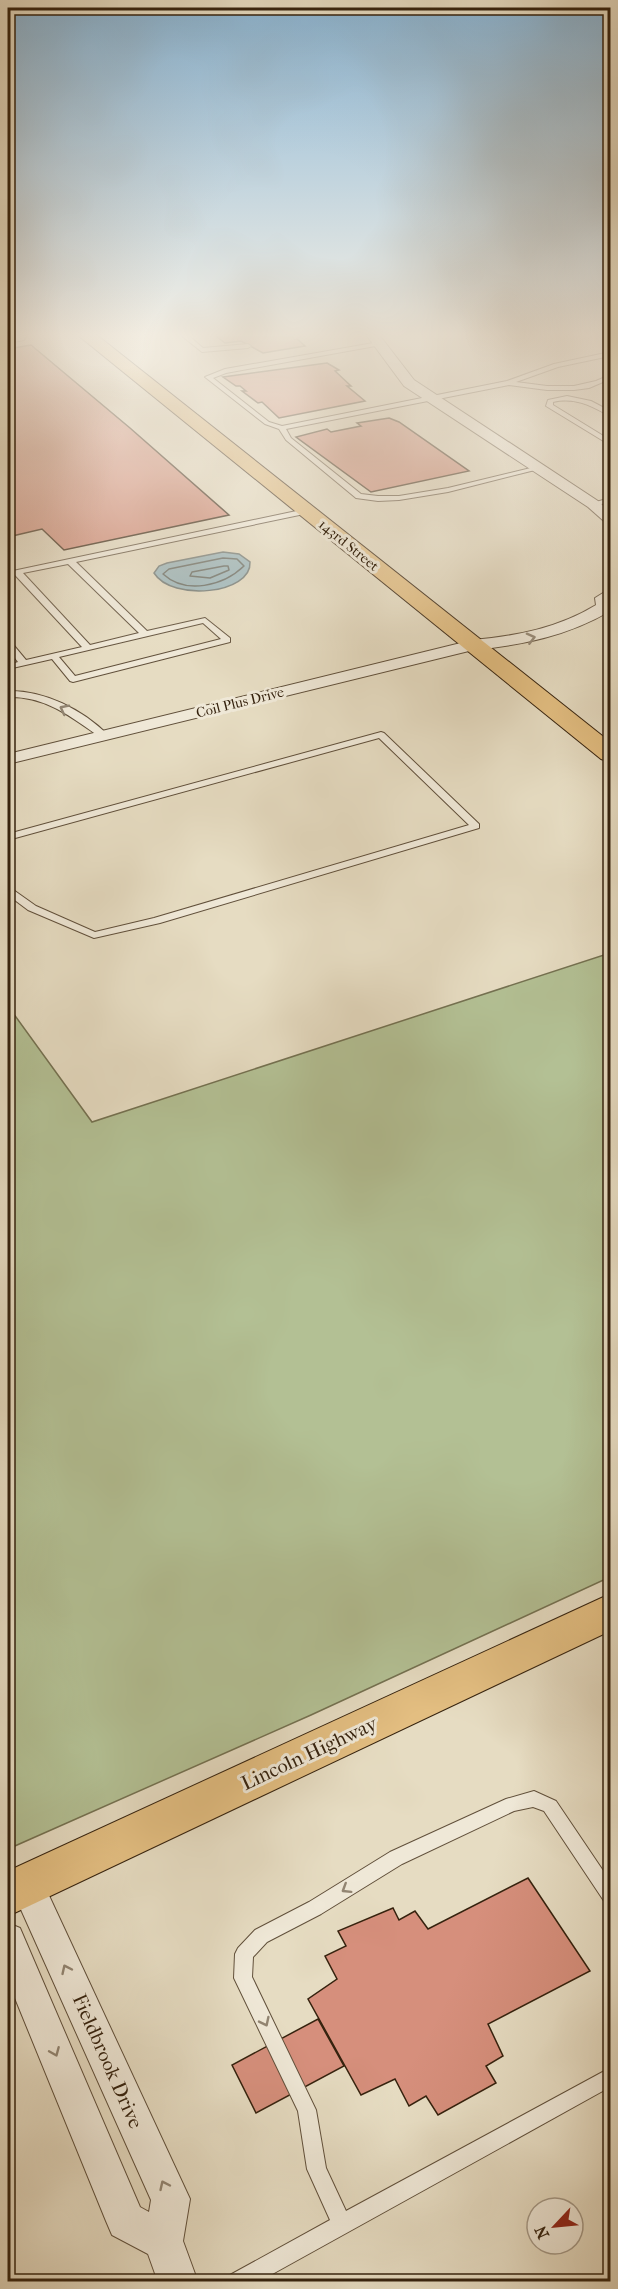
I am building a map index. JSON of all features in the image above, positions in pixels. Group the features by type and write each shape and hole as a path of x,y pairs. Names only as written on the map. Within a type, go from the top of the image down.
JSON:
{"main road":[{"name":"143rd Street","path":"221,443 610,754"},
{"name":"Lincoln Highway","path":"17,1890 610,1612"}],"street":[{"path":"499,443 593,504 610,519"},
{"name":"Coil Plus Drive","path":"8,759 473,645 518,641 575,624 605,607 608,594"},
{"name":"Fieldbrook Drive","path":"17,1890 171,2199 163,2241"},
{"path":"8,1940 126,2221 163,2241 178,2282"}],"lane":[{"path":"293,443 359,496 372,499 396,500 538,468"},
{"path":"593,504 610,500"},
{"path":"144,544 156,535 193,527 224,521 250,522 306,511"},
{"path":"8,574 144,544 171,545 236,532 250,522"},
{"path":"69,560 145,634"},
{"path":"17,572 88,648"},
{"path":"8,667 145,634 206,620 226,640 74,679 54,656"},
{"path":"8,644 24,663"},
{"path":"8,694 20,692 65,709 103,735"},
{"path":"8,837 381,735 476,826 156,921 94,935 32,908 8,891"},
{"path":"342,2224 317,2169 307,2110 243,1978 244,1954 261,1936 315,1908 396,1858 512,1804 534,1799 550,1806 610,1895"},
{"path":"237,2282 610,2077"}],"green space":[{"path":"610,953 610,1577 311,1715 8,1849 8,1006 92,1122"}],"water":[{"path":"223,552 239,554 250,562 247,573 238,581 225,587 193,591 177,588 163,582 154,573 159,566 167,563"}],"building":[{"path":"8,443 147,443 229,515 64,550 42,529 8,537"},
{"path":"304,443 429,443 469,471 371,492"},
{"path":"528,1878 590,1971 488,2024 503,2056 486,2066 496,2083 438,2115 426,2096 409,2106 395,2079 361,2095 308,1999 337,1979 325,1956 346,1946 338,1931 393,1908 399,1920 415,1911 428,1929"},
{"path":"318,2019 344,2066 256,2113 232,2065"}]}
